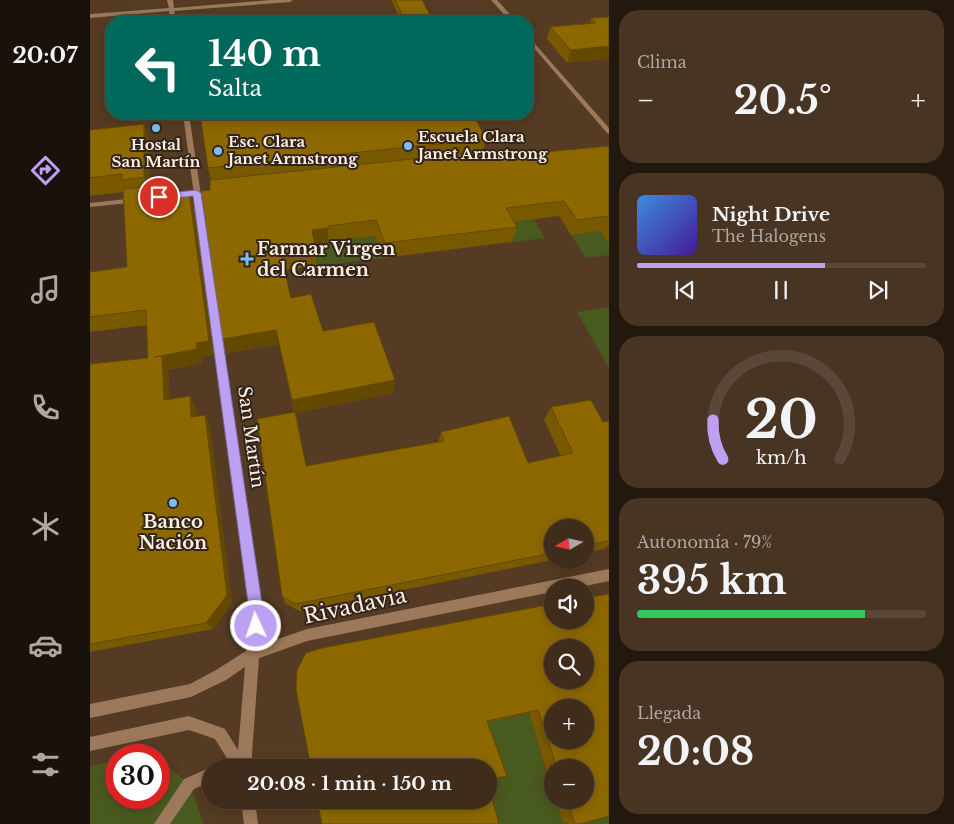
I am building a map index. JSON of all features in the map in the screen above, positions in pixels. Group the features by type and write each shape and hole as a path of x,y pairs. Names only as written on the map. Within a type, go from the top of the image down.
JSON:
{"street":[{"path":"170,0 172,15"},
{"path":"90,16 290,0"},
{"path":"494,0 508,15"},
{"path":"534,45 609,132"},
{"name":"San Martín","path":"187,120 256,610 254,654 244,759"},
{"path":"90,205 140,199"},
{"name":"Rivadavia","path":"90,711 191,690 221,675 254,654 307,635 609,575"},
{"path":"90,744 190,723 220,734 237,759"},
{"path":"161,824 189,784 202,778"},
{"path":"249,809 251,824"}],"green space":[{"path":"493,209 515,222 534,219 545,238 512,242"},
{"path":"600,231 609,243 609,255 586,258 571,235"},
{"path":"375,235 384,258 317,266 313,245"},
{"path":"609,307 609,368 577,312"},
{"path":"529,713 544,763 544,809 559,809 563,822 609,810 609,824 492,824 490,809 497,809 497,759 492,759 480,723"},
{"path":"105,763 105,809 170,809 170,768 189,784 204,824 90,824 90,766"}],"building":[{"path":"395,0 422,0 430,15 402,15"},
{"path":"609,17 609,46 571,50 550,27 596,23 592,18"},
{"path":"201,120 476,120 486,139 208,168"},
{"path":"144,124 144,177 122,180 122,174 90,178 90,130"},
{"path":"609,146 609,218 607,216 577,220 564,201 506,208 517,227 385,243 376,220 312,230 316,251 281,255 291,298 311,294 323,331 374,322 395,380 292,400 276,330 222,339 201,191 210,190 210,180 489,151 492,157"},
{"path":"145,187 145,197 189,192 209,341 196,343 197,349 155,357 162,356 164,400 190,396 191,417 205,415 227,595 206,623 90,644 90,364 148,358 146,310 90,317 90,272 127,267 123,189"},
{"path":"591,400 603,422 609,421 609,541 594,544 594,519 544,519 544,555 296,604 282,596 257,419 295,412 306,466 444,441 441,432 509,416 528,463 573,453 551,407"},
{"path":"609,594 609,816 575,824 570,809 594,809 594,759 554,759 551,749 594,749 594,699 544,699 544,728 538,710 487,721 507,776 497,778 497,759 309,759 296,689 297,670 306,653 322,648 544,606 544,629 594,629 594,596"},
{"path":"319,809 495,809 499,824 322,824"}],"place":[{"name":"Hostal San Martín","path":"156,128"},
{"name":"Escuela Clara Janet Armstrong","path":"408,146"},
{"name":"Esc. Clara Janet Armstrong","path":"218,151"},
{"name":"Farmar Virgen del Carmen","path":"247,259"},
{"name":"Banco Nación","path":"173,503"}],"route":[{"path":"159,197 196,193 256,610 256,626"}]}
